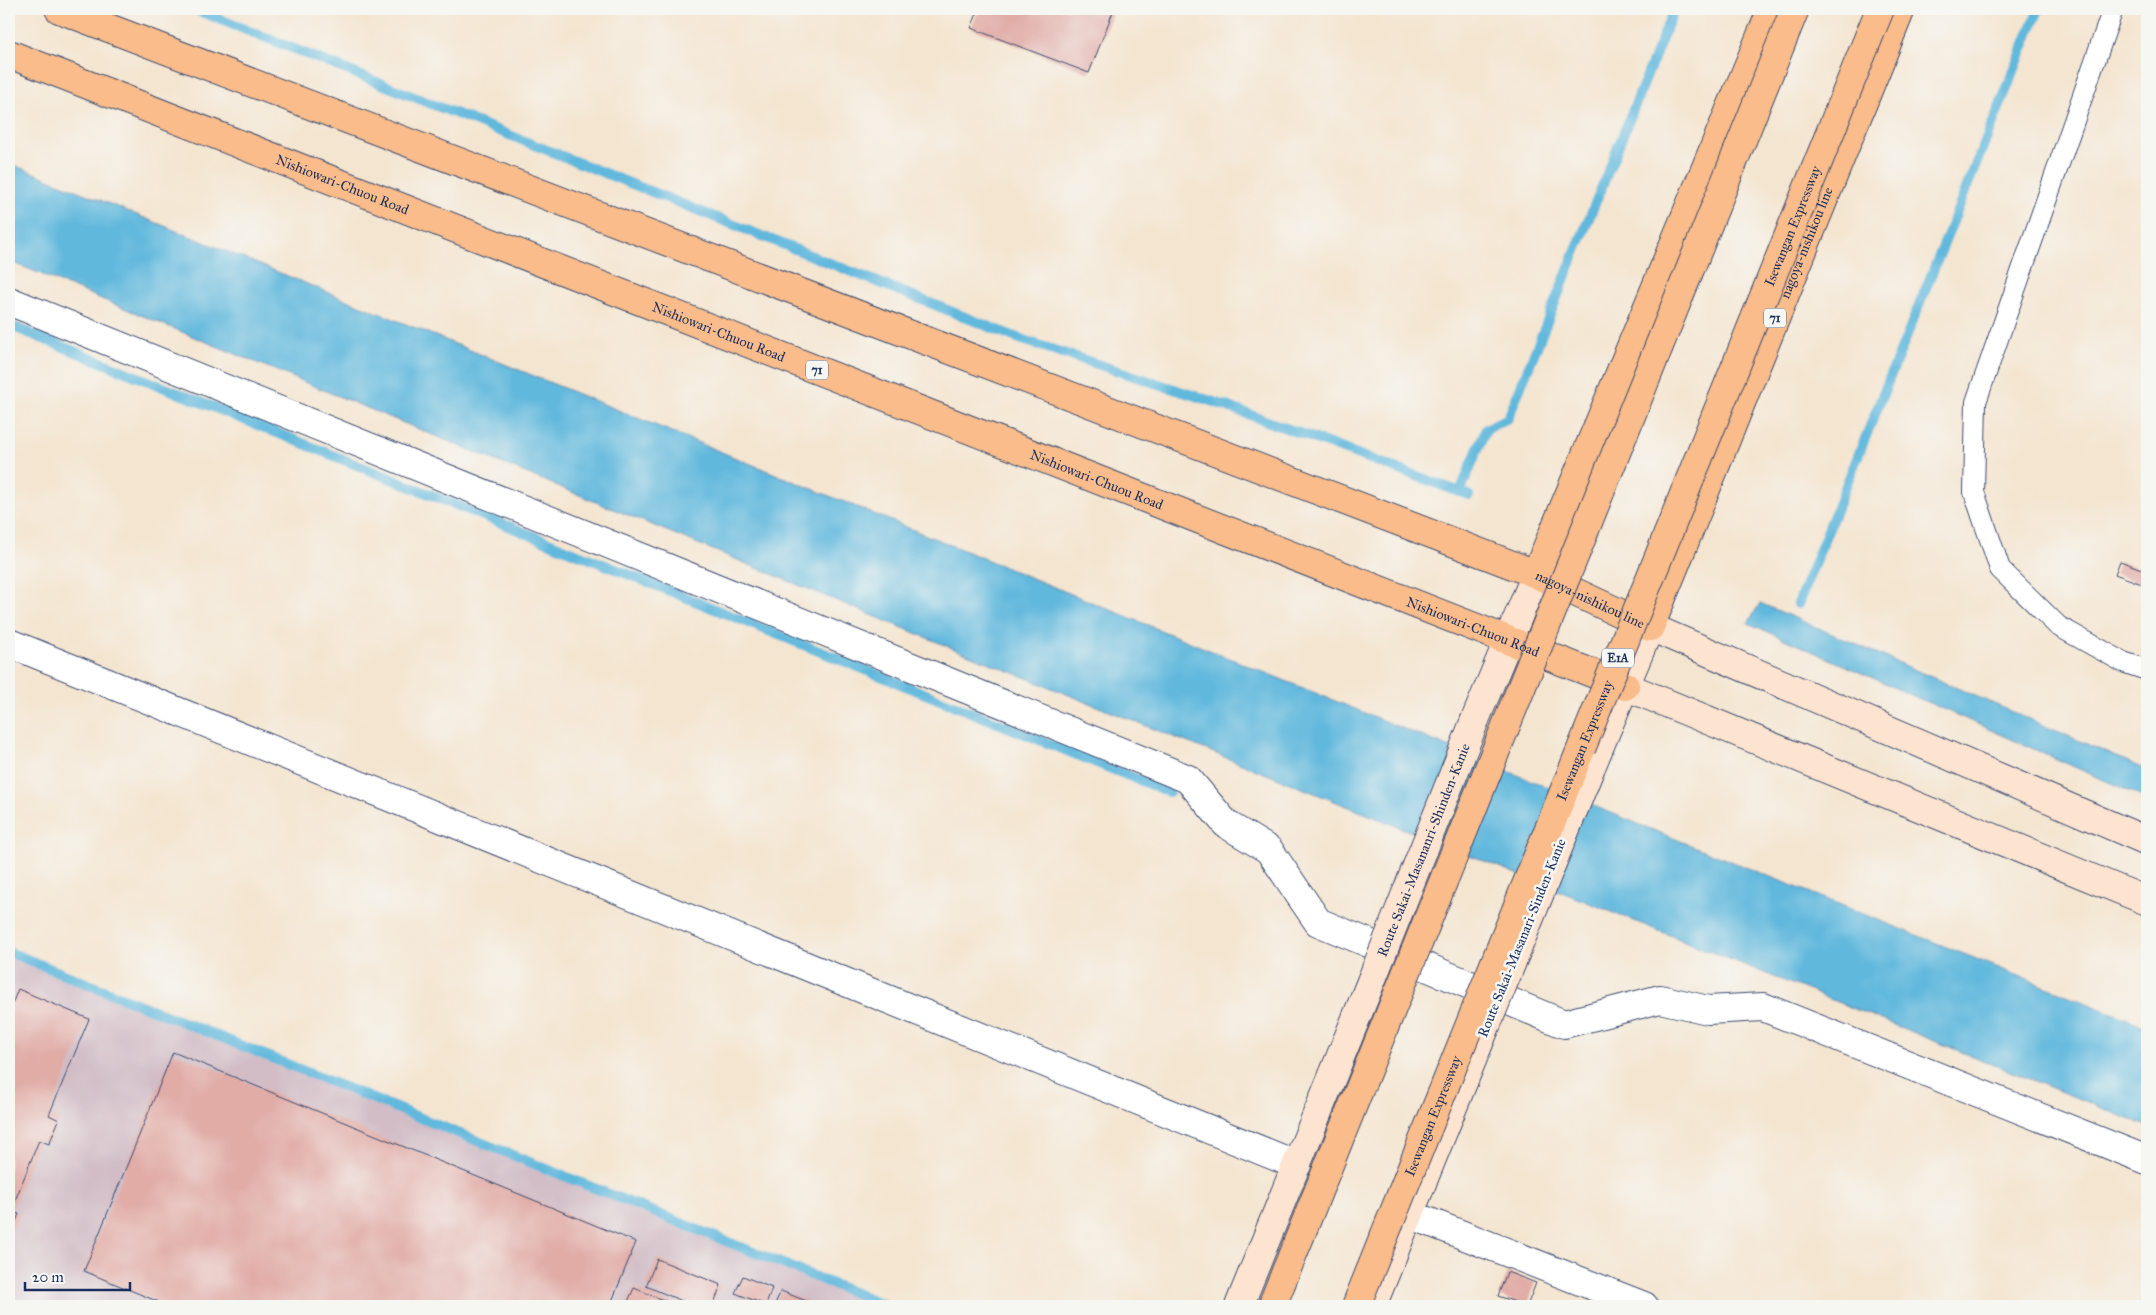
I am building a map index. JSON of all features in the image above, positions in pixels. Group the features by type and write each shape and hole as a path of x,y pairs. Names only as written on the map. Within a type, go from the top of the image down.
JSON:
{"main road":[{"path":"59,9 1536,574 1507,640"},
{"name":"nagoya-nishikou line","path":"1772,9 1536,574 1650,626 1901,9"},
{"path":"1272,1306 1795,9"},
{"name":"Isewangan Expressway","path":"1356,1306 1880,9"},
{"name":"Nishiowari-Chuou Road","path":"9,54 1625,686"},
{"path":"1650,626 2147,841"},
{"name":"Route Sakai-Masanari-Sinden-Kanie","path":"1372,1306 1650,626"},
{"name":"Route Sakai-Masananri-Shinden-Kanie","path":"1297,1165 1507,640"},
{"path":"1625,686 2147,901"},
{"path":"1239,1306 1297,1165"}],"street":[{"path":"9,301 1188,779 1226,824 1269,850 1318,922 1564,1024 1660,999 1708,1010 1763,1007 2147,1160"},
{"path":"9,643 1297,1165"},
{"path":"1408,1214 1644,1306"}],"lane":[{"path":"2113,9 1976,402 1974,492 2000,569 2058,626 2123,662 2147,670"}],"shaded area":[{"path":"9,955 875,1306 9,1306"}],"water":[{"path":"9,163 1658,832 2147,1027 2147,1126 964,653 9,261"},
{"path":"1760,603 2147,770 2147,799 1748,623"}],"building":[{"path":"979,9 1114,9 1089,73 971,28"},
{"path":"2120,561 2147,571 2147,586 2115,574"},
{"path":"18,989 89,1019 49,1115 59,1120 49,1144 39,1140 11,1211 19,1214 9,1238 9,1012"},
{"path":"173,1052 636,1242 610,1306 158,1306 159,1302 84,1271"},
{"path":"657,1259 721,1285 713,1306 694,1306 646,1286"},
{"path":"1507,1272 1536,1283 1527,1306 1498,1296"},
{"path":"743,1276 772,1288 766,1305 735,1293"},
{"path":"634,1288 678,1306 626,1306"},
{"path":"781,1291 819,1306 774,1306"}],"waterway":[{"path":"194,9 1020,339 1223,405 1460,492"},
{"path":"1469,495 1460,492 1486,429 1508,418 1674,9"},
{"path":"1798,604 2039,9"},
{"path":"9,325 1169,792"},
{"path":"9,952 887,1306"}]}
